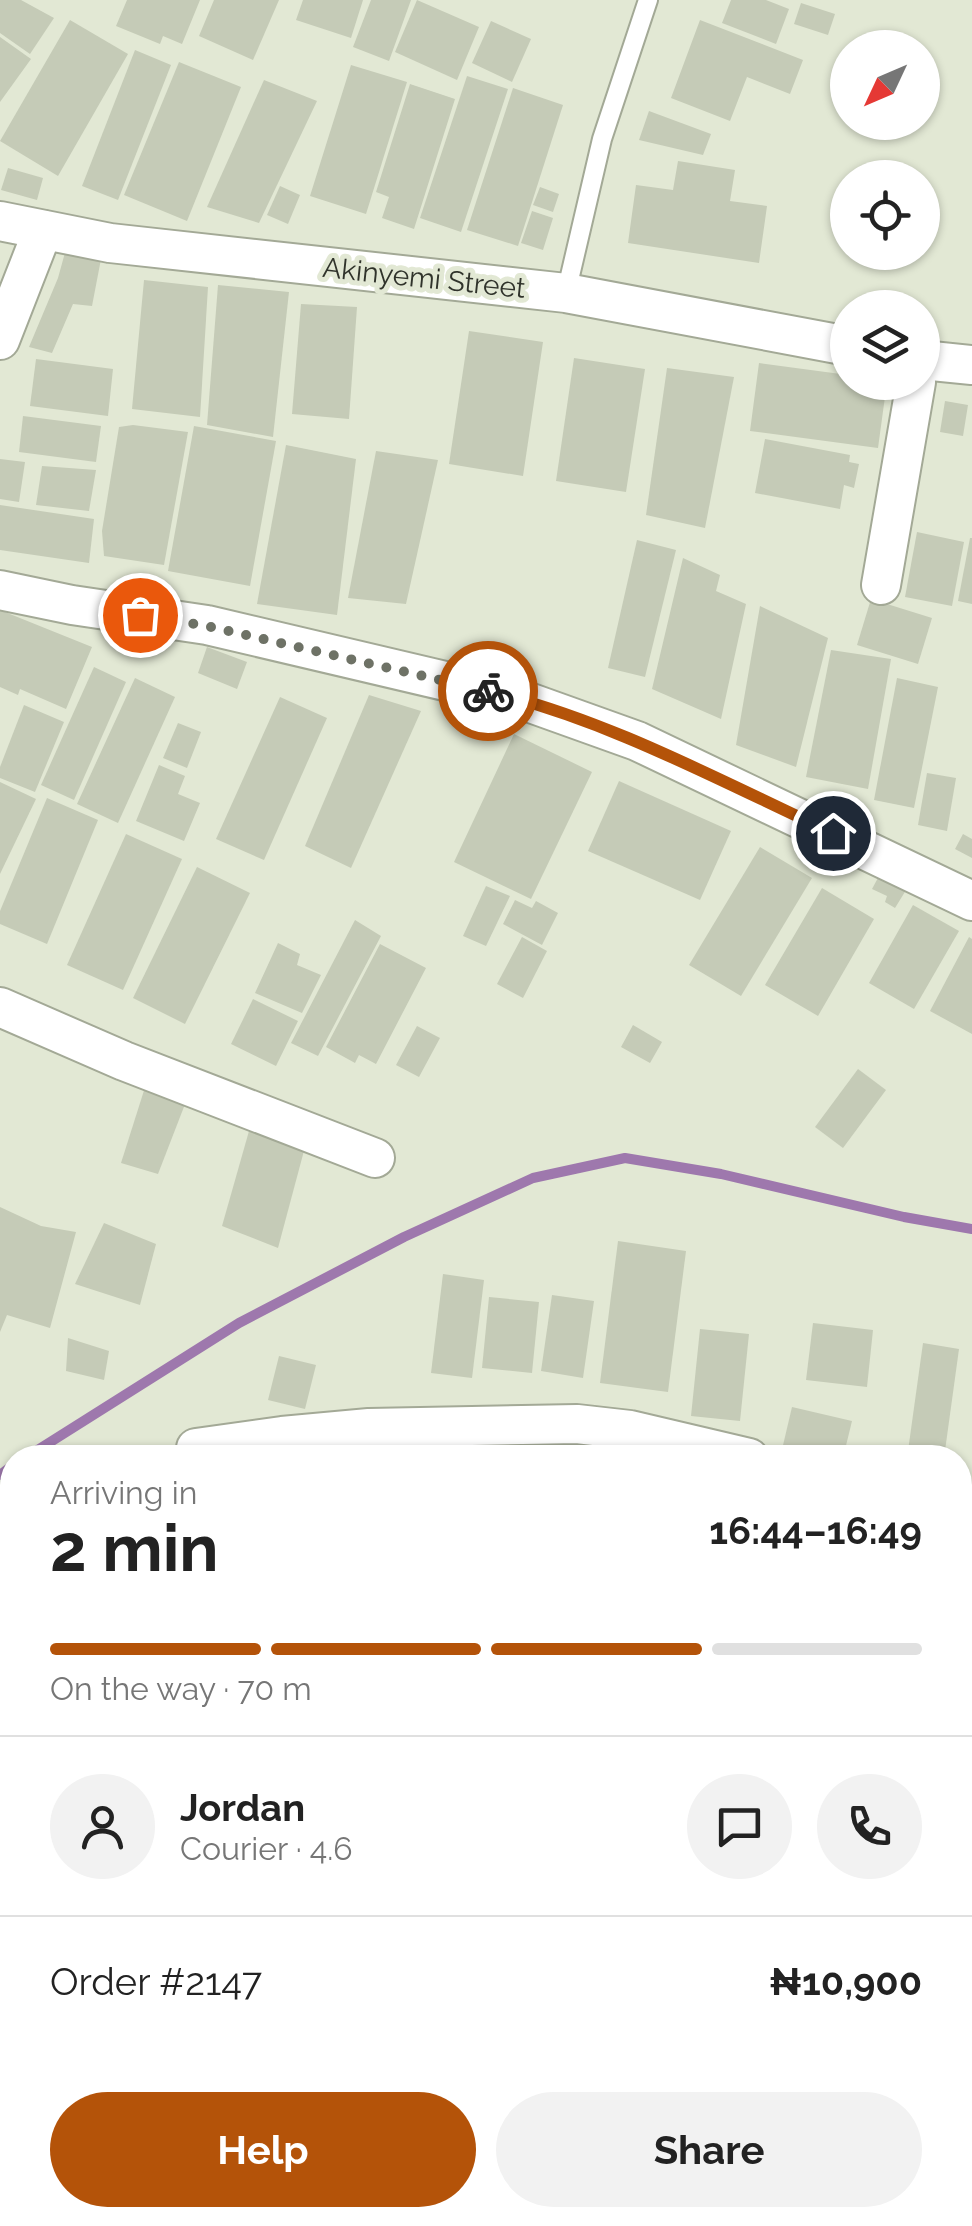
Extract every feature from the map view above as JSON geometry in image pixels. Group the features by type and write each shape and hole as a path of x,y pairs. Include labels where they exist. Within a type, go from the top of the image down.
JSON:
{"street":[{"name":"Akinyemi Street","path":"0,221 110,244 566,293 830,343"},
{"path":"0,340 43,230"},
{"path":"940,362 972,365"},
{"path":"881,585 913,400"},
{"path":"0,590 207,626 517,698 637,741 972,901"},
{"path":"0,1007 124,1061 375,1158"},
{"path":"218,1445 369,1428 576,1424 630,1430 694,1445"}],"lane":[{"path":"566,293 602,139 648,0"}],"building":[{"path":"0,0 21,0 54,18 30,54 0,33"},
{"path":"127,0 200,0 182,44 163,36 160,44 116,26"},
{"path":"214,0 279,0 253,60 199,36"},
{"path":"303,0 363,0 351,38 296,20"},
{"path":"371,0 411,0 389,61 353,47"},
{"path":"417,0 479,27 457,80 395,52"},
{"path":"731,0 766,0 789,9 776,44 722,23"},
{"path":"801,3 835,14 828,35 794,24"},
{"path":"70,20 128,54 58,176 0,141"},
{"path":"700,20 803,60 790,94 747,77 730,121 671,98"},
{"path":"491,21 531,39 512,82 472,63"},
{"path":"0,37 31,59 0,102"},
{"path":"135,50 171,65 118,200 82,186"},
{"path":"179,62 241,87 187,221 124,195"},
{"path":"351,65 407,82 366,214 310,196"},
{"path":"467,76 508,89 461,232 420,218"},
{"path":"264,80 317,101 259,223 207,207"},
{"path":"410,84 455,99 414,229 382,218 389,197 376,192"},
{"path":"513,88 563,105 518,246 467,230"},
{"path":"649,111 711,134 703,155 639,140"},
{"path":"678,161 735,170 730,201 767,206 759,263 628,243 636,185 673,190"},
{"path":"8,168 43,178 37,200 1,190"},
{"path":"280,186 300,195 288,224 267,215"},
{"path":"540,187 559,194 553,212 533,205"},
{"path":"532,211 553,218 543,250 521,243"},
{"path":"66,249 101,259 92,306 73,304 52,353 29,347"},
{"path":"144,280 208,287 200,417 132,409"},
{"path":"218,285 289,292 273,437 207,425"},
{"path":"301,304 357,307 349,419 292,414"},
{"path":"469,331 543,342 523,476 449,464"},
{"path":"574,358 645,369 626,492 556,481"},
{"path":"36,359 113,369 108,416 30,406"},
{"path":"759,363 830,373 830,400 885,400 878,448 750,431"},
{"path":"667,368 734,377 705,528 646,515"},
{"path":"945,401 968,405 963,436 940,432"},
{"path":"23,416 101,426 96,462 19,452"},
{"path":"133,425 188,432 164,565 104,556 102,531 119,427"},
{"path":"194,426 276,441 250,586 168,571"},
{"path":"765,439 850,455 849,462 859,464 854,488 844,485 840,509 755,493"},
{"path":"286,445 356,459 337,615 257,604"},
{"path":"376,451 438,460 406,604 348,598"},
{"path":"0,459 25,462 19,502 0,499"},
{"path":"42,466 96,470 89,511 36,505"},
{"path":"0,505 94,519 89,563 0,550"},
{"path":"917,532 964,542 952,606 905,597"},
{"path":"972,538 972,604 958,601"},
{"path":"637,540 676,550 645,677 608,668"},
{"path":"683,558 720,575 716,591 746,604 721,719 652,689"},
{"path":"871,599 932,618 918,664 857,645"},
{"path":"760,606 828,638 796,767 736,745"},
{"path":"0,610 92,647 66,709 20,689 18,695 0,687"},
{"path":"207,647 247,662 237,689 198,673"},
{"path":"831,650 891,659 868,789 806,777"},
{"path":"94,667 126,682 74,800 41,785"},
{"path":"135,678 175,697 118,823 77,804"},
{"path":"897,678 938,687 914,808 874,800"},
{"path":"369,695 421,711 351,868 305,846"},
{"path":"280,697 327,718 264,860 216,839"},
{"path":"24,705 64,722 35,792 0,778 0,767"},
{"path":"178,723 201,732 187,768 163,758"},
{"path":"514,734 592,772 531,899 454,862"},
{"path":"159,765 185,776 178,794 200,803 184,841 136,821"},
{"path":"927,773 956,778 947,831 918,825"},
{"path":"619,781 731,831 700,900 588,851"},
{"path":"0,782 36,799 0,874"},
{"path":"47,798 98,820 47,944 0,924 0,911"},
{"path":"126,834 182,859 123,990 67,965"},
{"path":"963,834 972,839 972,858 955,849"},
{"path":"760,847 812,878 741,996 689,965"},
{"path":"197,867 250,893 185,1024 133,998"},
{"path":"879,876 911,882 895,908 885,902 887,896 872,889"},
{"path":"486,886 510,896 486,946 463,936"},
{"path":"822,888 874,919 818,1016 765,985"},
{"path":"515,900 532,908 536,901 558,913 542,945 503,924"},
{"path":"913,905 959,931 914,1009 869,983"},
{"path":"355,920 381,936 318,1056 291,1043"},
{"path":"522,937 547,951 523,998 497,984"},
{"path":"969,937 972,939 972,1034 930,1011"},
{"path":"278,943 300,954 297,965 321,975 302,1013 255,993"},
{"path":"380,944 426,968 376,1064 359,1055 355,1063 326,1047"},
{"path":"253,999 298,1021 276,1066 231,1044"},
{"path":"633,1025 662,1042 650,1063 621,1047"},
{"path":"417,1026 440,1038 419,1077 396,1065"},
{"path":"858,1069 886,1090 843,1148 815,1127"},
{"path":"147,1081 187,1099 158,1174 121,1163"},
{"path":"249,1131 305,1147 278,1248 222,1226"},
{"path":"0,1207 41,1226 76,1232 50,1328 7,1315 0,1332"},
{"path":"104,1223 156,1244 140,1305 75,1284"},
{"path":"618,1241 686,1251 668,1392 600,1383"},
{"path":"443,1274 484,1280 472,1378 431,1373"},
{"path":"552,1295 594,1301 583,1378 541,1371"},
{"path":"489,1297 539,1302 532,1373 482,1368"},
{"path":"813,1323 873,1330 867,1387 806,1380"},
{"path":"700,1329 749,1334 740,1421 691,1416"},
{"path":"68,1338 109,1351 104,1380 66,1371"},
{"path":"923,1343 959,1349 946,1445 909,1445"},
{"path":"279,1356 316,1365 305,1409 268,1400"},
{"path":"792,1407 852,1421 846,1445 783,1445"}],"waterway":[{"path":"46,1445 239,1323 404,1237 533,1178 625,1158 721,1174 972,1229"}],"way so far":[{"path":"140,615 207,626 488,691"}],"route":[{"path":"488,691 637,741 833,833"}]}
